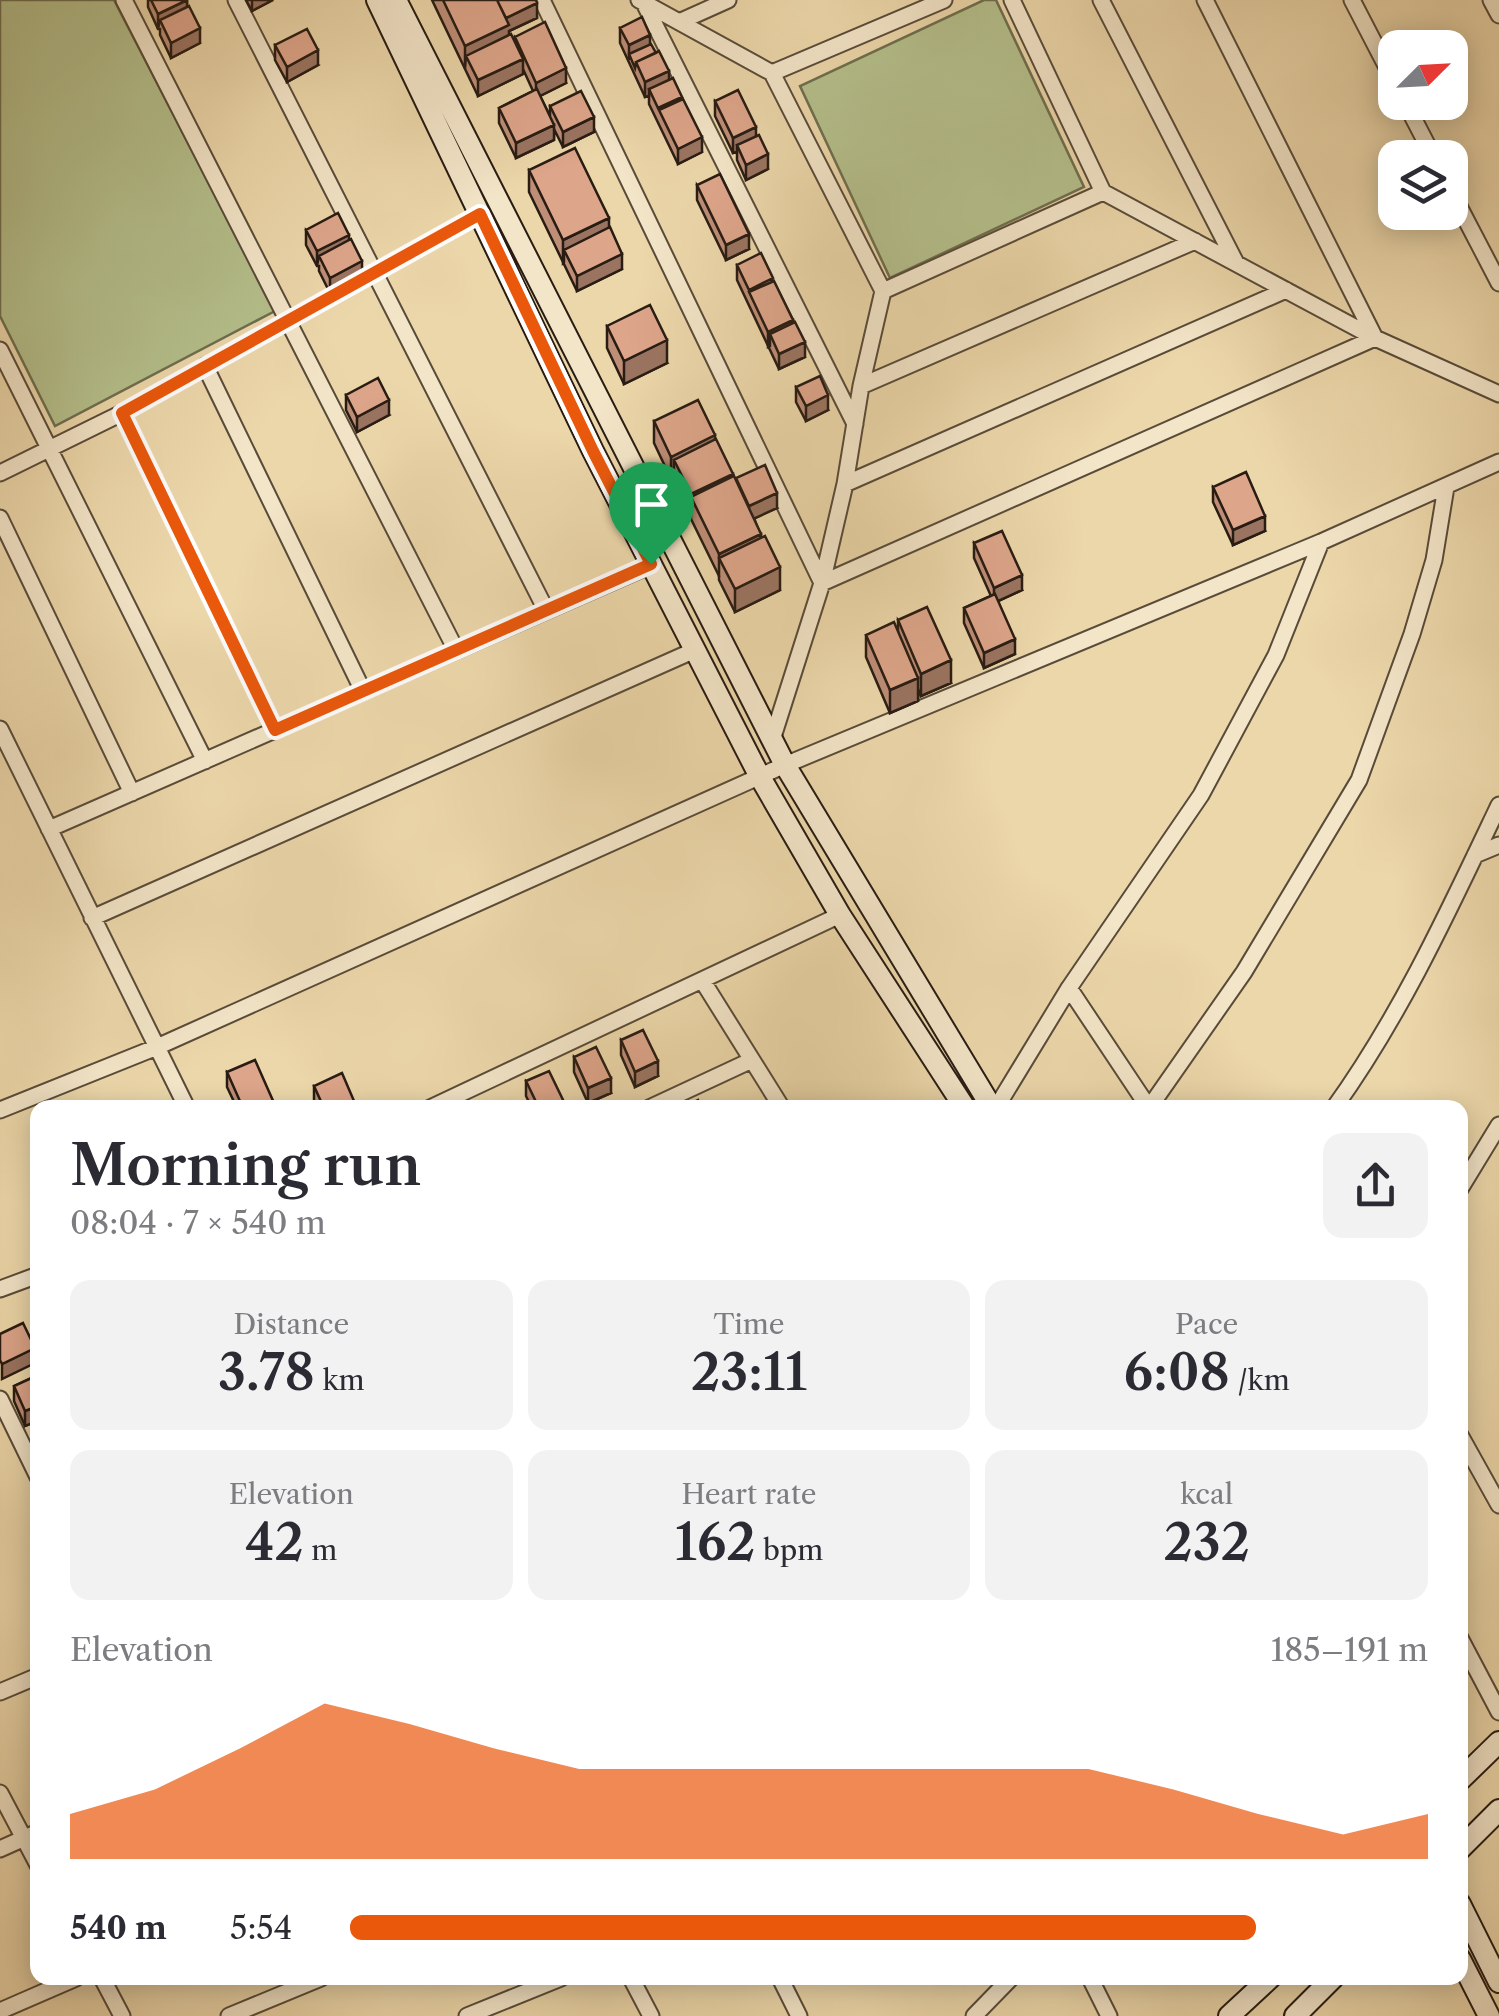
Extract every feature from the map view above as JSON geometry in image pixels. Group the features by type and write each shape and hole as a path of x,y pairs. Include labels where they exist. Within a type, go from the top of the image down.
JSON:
{"street":[{"path":"124,0 456,650"},
{"path":"236,0 546,610"},
{"path":"377,0 593,451 760,777 840,915 960,1100"},
{"path":"396,0 785,765 989,1100"},
{"path":"542,0 822,582"},
{"path":"679,22 728,0"},
{"path":"772,73 944,0"},
{"path":"1012,0 1103,192 1375,338 1499,394"},
{"path":"1101,0 1236,264"},
{"path":"1205,0 1375,338"},
{"path":"1352,0 1378,50"},
{"path":"1492,0 1499,15"},
{"path":"641,2 772,73 882,291 822,582 772,740"},
{"path":"641,2 855,424"},
{"path":"882,291 1103,192"},
{"path":"0,473 122,413 480,214"},
{"path":"1468,224 1499,284"},
{"path":"861,386 1195,241"},
{"path":"845,484 1286,290"},
{"path":"822,582 1375,338"},
{"path":"0,350 206,760"},
{"path":"206,366 363,691"},
{"path":"122,413 275,730"},
{"path":"0,1109 157,1047 785,765 1321,542 1499,462"},
{"path":"1156,1100 1244,972 1359,780 1412,634 1434,560 1446,487"},
{"path":"0,518 132,793"},
{"path":"999,1100 1069,988 1201,794 1276,654 1321,542"},
{"path":"49,829 651,564"},
{"path":"92,918 694,650"},
{"path":"0,728 184,1100"},
{"path":"1340,1100 1361,1070 1499,805"},
{"path":"1474,855 1499,846"},
{"path":"447,1100 840,915"},
{"path":"702,980 777,1100"},
{"path":"1069,988 1145,1100"},
{"path":"667,1100 752,1060"},
{"path":"1468,1176 1499,1125"},
{"path":"0,1289 30,1278"},
{"path":"0,1398 30,1460"},
{"path":"1468,1449 1499,1505"},
{"path":"1468,1653 1499,1712"},
{"path":"0,1692 30,1679"},
{"path":"1468,1772 1499,1742"},
{"path":"0,1794 30,1836 0,1849"},
{"path":"1468,1841 1499,1810"},
{"path":"1468,1920 1499,1982"},
{"path":"1468,1975 1489,2016"},
{"path":"0,2011 60,1985"},
{"path":"106,1985 122,2016"},
{"path":"230,2016 304,1985"},
{"path":"467,2016 544,1985"},
{"path":"635,1985 651,2016"},
{"path":"784,1985 799,2016"},
{"path":"974,2016 999,1985"},
{"path":"1094,1985 1109,2016"},
{"path":"1229,2016 1262,1985"},
{"path":"1296,2016 1326,1985"}],"green space":[{"path":"0,0 114,0 275,311 55,426 0,316"},
{"path":"984,0 996,0 1084,187 890,278 800,86"}],"building":[{"path":"151,0 187,0 158,14"},
{"path":"443,0 497,0 509,25 465,46"},
{"path":"497,0 536,0 537,3 506,18"},
{"path":"189,6 200,28 171,43 160,20"},
{"path":"642,17 650,35 629,45 620,28"},
{"path":"545,22 566,68 536,83 515,37"},
{"path":"307,29 318,50 287,67 275,45"},
{"path":"511,34 523,59 478,80 466,56"},
{"path":"651,44 656,53 636,62 635,68 629,54"},
{"path":"659,51 669,71 645,82 636,62"},
{"path":"673,78 682,97 658,108 649,89"},
{"path":"537,89 554,125 516,143 499,108"},
{"path":"738,90 756,127 733,138 715,101"},
{"path":"581,91 594,117 563,132 550,106"},
{"path":"683,99 702,137 678,149 659,110"},
{"path":"759,135 768,154 746,165 737,145"},
{"path":"575,148 609,218 563,240 529,170"},
{"path":"720,174 749,234 726,245 697,185"},
{"path":"338,213 349,235 317,251 306,230"},
{"path":"610,227 622,254 577,276 564,250"},
{"path":"351,239 362,261 330,278 319,256"},
{"path":"761,253 773,278 749,290 737,265"},
{"path":"774,281 793,320 768,332 749,292"},
{"path":"650,305 667,340 624,361 607,326"},
{"path":"795,322 805,342 779,354 770,334"},
{"path":"820,376 828,395 806,406 796,387"},
{"path":"378,378 389,400 357,417 346,395"},
{"path":"698,400 715,435 671,457 654,421"},
{"path":"716,439 733,474 691,494 674,460"},
{"path":"765,465 777,493 749,506 736,478"},
{"path":"1246,472 1265,516 1233,530 1213,487"},
{"path":"734,476 761,534 719,554 691,497"},
{"path":"1002,531 1022,575 994,588 974,543"},
{"path":"765,536 780,567 735,589 719,558"},
{"path":"995,594 1015,639 984,653 964,608"},
{"path":"927,607 951,660 921,674 898,620"},
{"path":"894,622 918,678 890,690 866,635"},
{"path":"643,1030 658,1061 635,1072 621,1040"},
{"path":"596,1047 611,1078 588,1088 574,1057"},
{"path":"255,1060 273,1100 239,1100 227,1072"},
{"path":"549,1071 563,1100 535,1100 526,1081"},
{"path":"342,1073 354,1100 320,1100 314,1086"},
{"path":"23,1323 30,1338 30,1350 2,1364 0,1334"},
{"path":"30,1379 30,1409 25,1411 14,1386"}],"route":[{"path":"480,214 651,564 275,730 122,413 480,214"}]}
